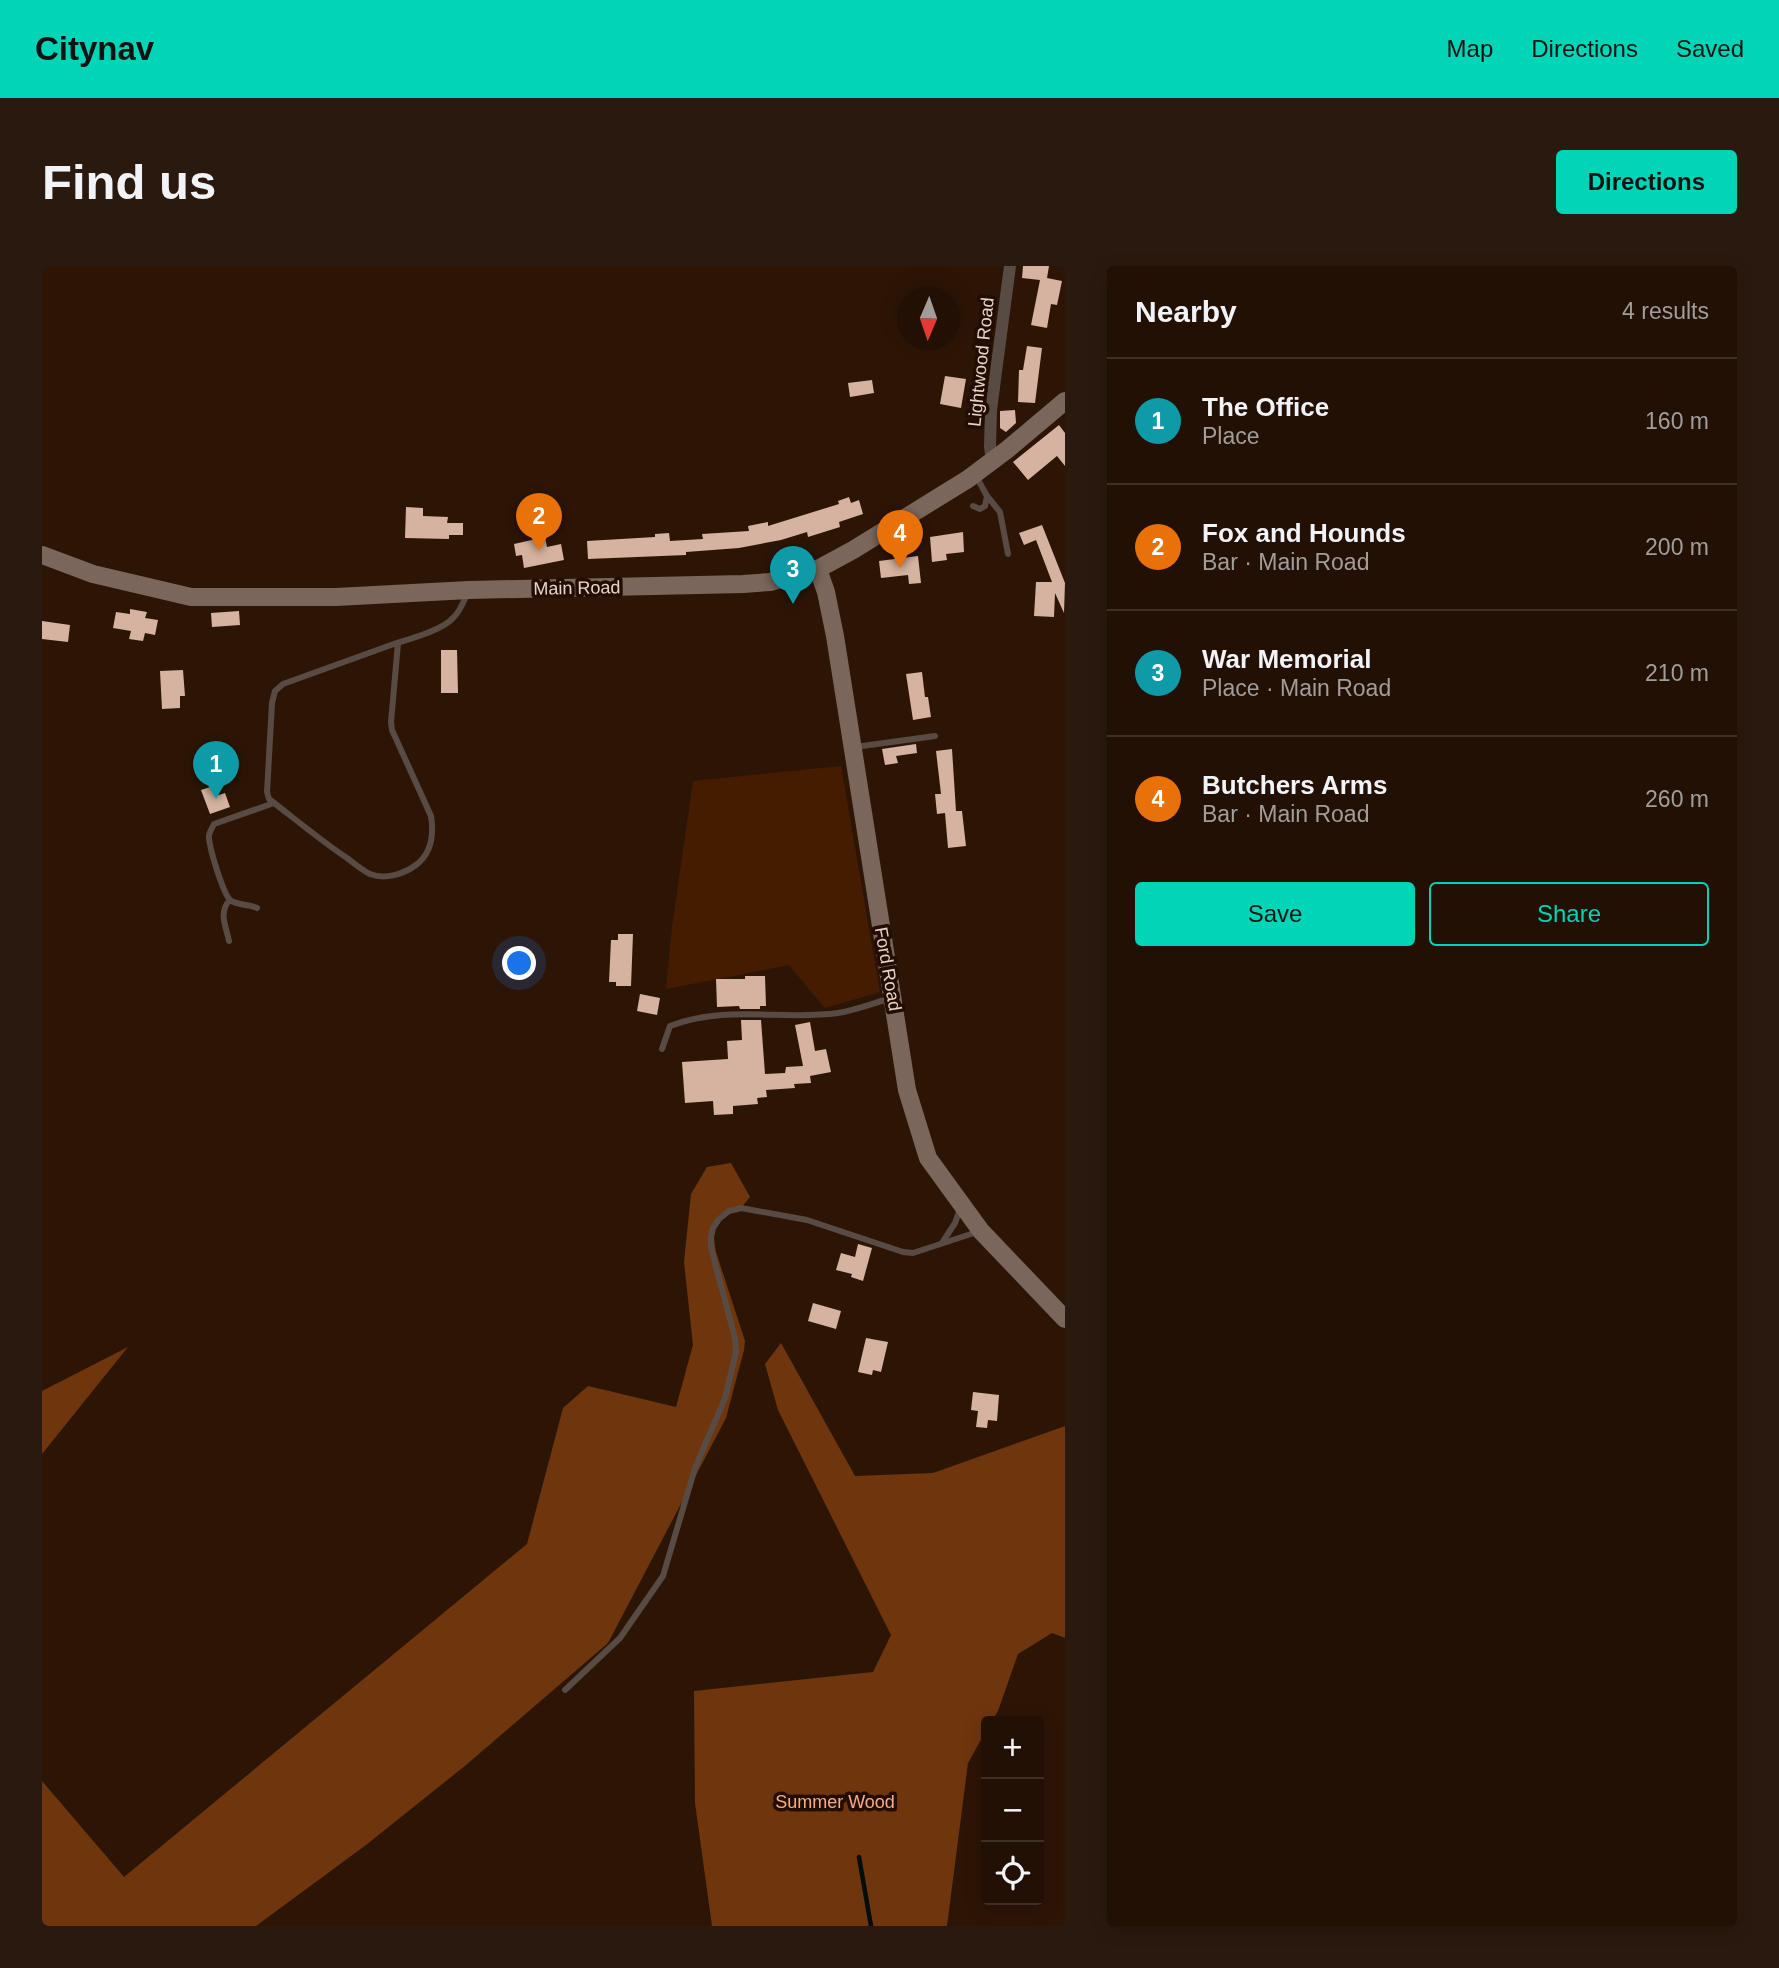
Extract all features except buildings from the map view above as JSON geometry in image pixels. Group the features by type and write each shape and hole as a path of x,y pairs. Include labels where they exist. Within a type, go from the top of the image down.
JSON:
{"main road":[{"name":"Main Road","path":"42,555 93,574 191,597 336,597 469,590 770,582 818,569 853,550 975,474 1065,401"},
{"name":"Ford Road","path":"818,569 835,636 907,1090 928,1158 981,1231 1065,1319"}],"street":[{"name":"Lightwood Road","path":"992,461 991,410 1010,266"}],"lane":[{"path":"975,474 1000,512 1008,554"},
{"path":"973,506 980,509 985,506 987,496"},
{"path":"398,643 392,730 432,816 434,831 425,858 399,874 387,876 371,874 326,844 269,799 267,792 275,691 283,684 433,630 452,620 469,590"},
{"path":"853,748 935,736"},
{"path":"257,908 230,900 220,883 209,835 214,824 274,803"},
{"path":"229,941 222,914 224,906 230,900"},
{"path":"662,1049 670,1027 688,1019 741,1013 839,1013 893,998"},
{"path":"942,1244 955,1223 962,1204"},
{"path":"565,1690 620,1638 663,1576 695,1468 725,1398 736,1352 735,1338 711,1248 713,1228 719,1219 729,1211 740,1208 807,1220 913,1253 981,1231"}],"shaded area":[{"path":"841,766 880,992 825,1008 789,965 666,989 693,781"}],"green space":[{"path":"731,1163 750,1197 741,1208 723,1213 712,1225 716,1252 745,1341 744,1350 726,1418 608,1643 466,1765 366,1845 256,1926 42,1926 42,1781 124,1877 527,1544 563,1408 588,1386 676,1407 693,1345 684,1262 691,1194 707,1167"},
{"name":"Summer Wood","path":"781,1343 855,1476 933,1473 1065,1426 1065,1638 1052,1633 1018,1654 998,1711 995,1716 981,1716 981,1740 968,1763 947,1926 712,1926 695,1803 694,1691 873,1672 891,1635 778,1410 765,1364"},
{"path":"128,1347 42,1454 42,1391"}],"waterway":[{"path":"859,1857 871,1926"}],"place":[{"name":"Fox and Hounds","path":"539,551"},
{"name":"Butchers Arms","path":"900,568"},
{"name":"War Memorial","path":"793,604"},
{"name":"The Office","path":"216,799"}]}
